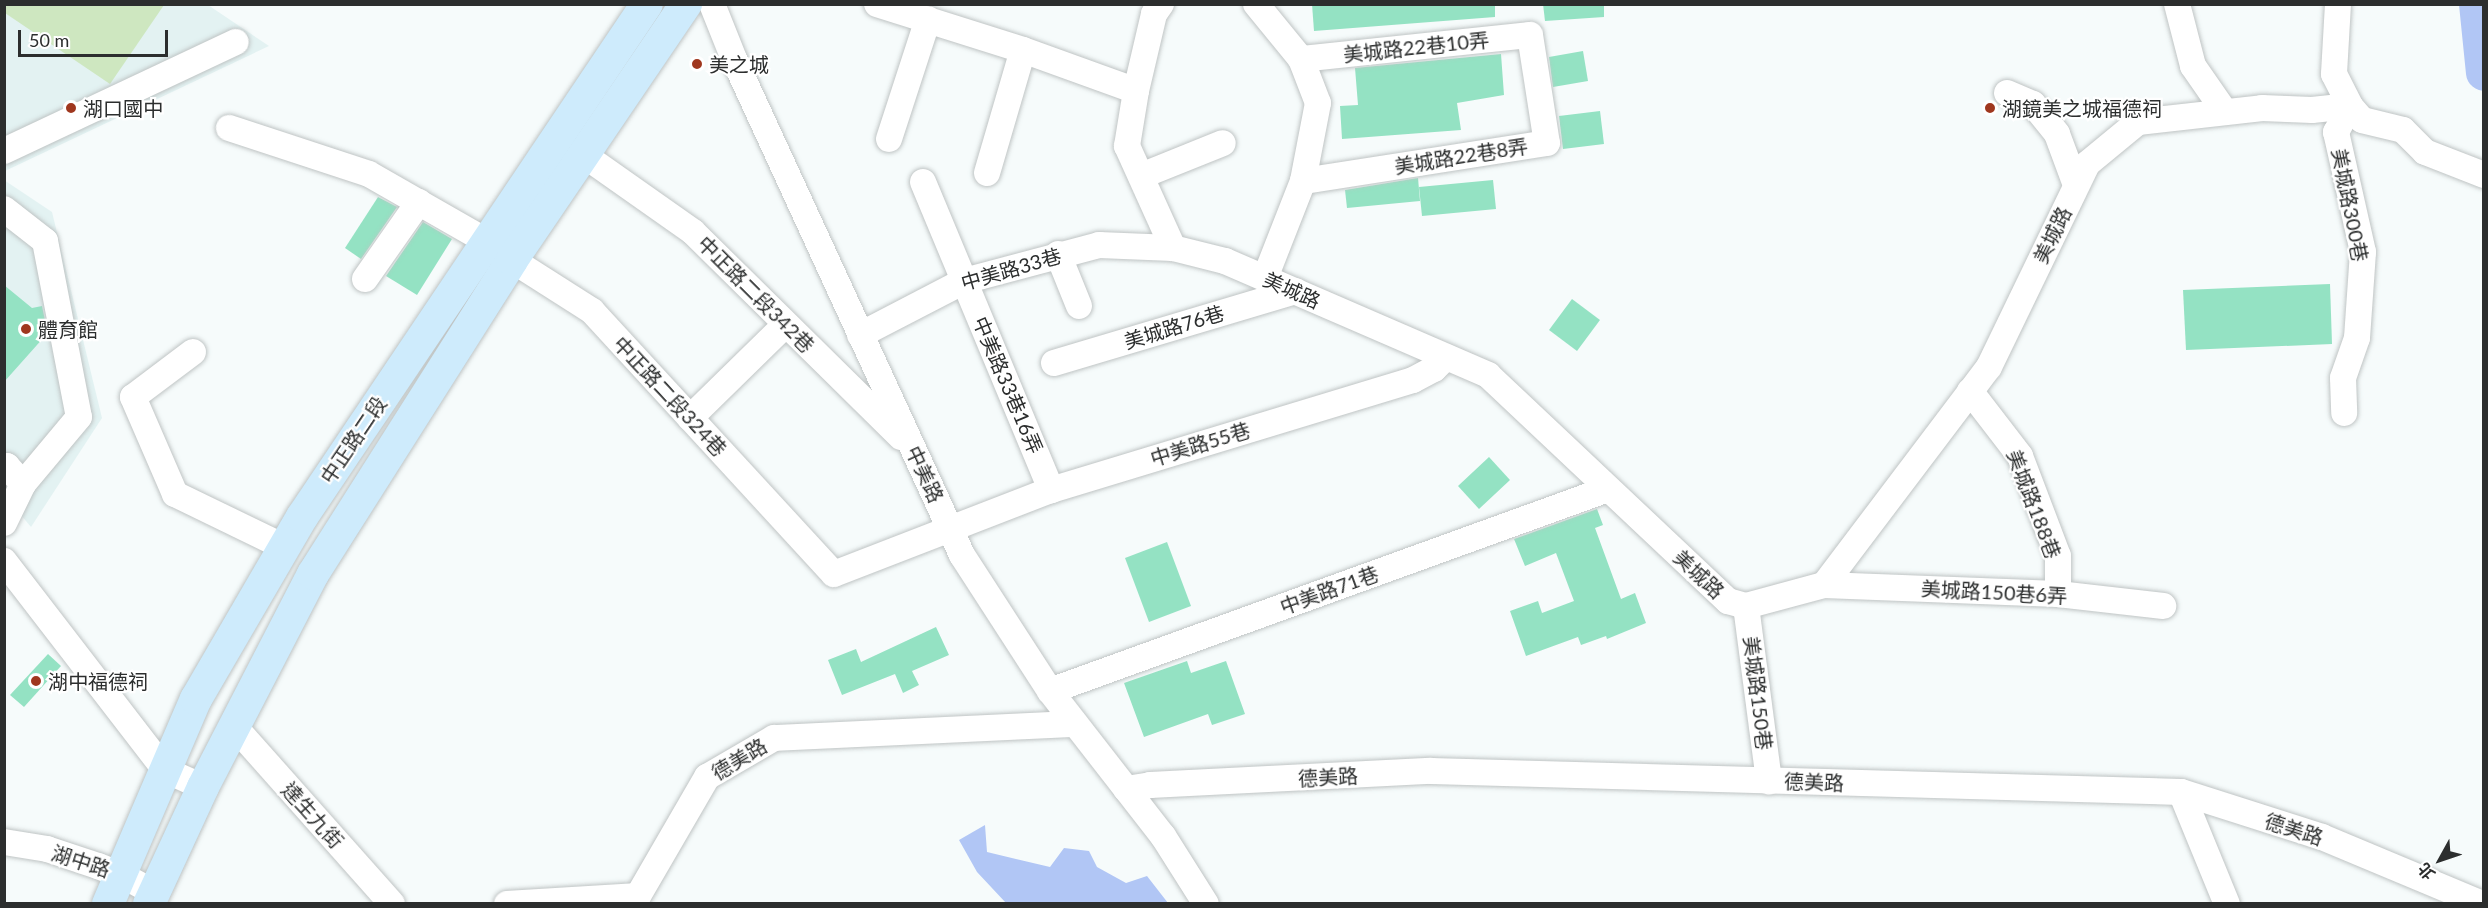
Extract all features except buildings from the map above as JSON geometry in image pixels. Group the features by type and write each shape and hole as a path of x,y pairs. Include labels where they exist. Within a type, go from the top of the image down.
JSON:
{"main road":[{"name":"中正路二段","path":"108,903 196,699 284,548 486,241 647,4"},
{"name":"中正路二段","path":"152,898 203,787 313,574 512,260 686,4"}],"street":[{"name":"中美路","path":"712,4 734,59 962,555 1050,691 1163,836 1206,903"},
{"path":"877,4 1023,50 1136,91"},
{"path":"1161,4 1154,14 1136,91 1127,146 1173,248"},
{"path":"1256,4 1301,59 1318,103 1303,181 1265,278"},
{"path":"2177,4 2193,66 2225,112"},
{"path":"2338,4 2334,74 2350,106 2362,120 2403,130 2425,152 2484,175"},
{"path":"889,139 928,19"},
{"name":"美城路22巷10弄","path":"1301,59 1530,35"},
{"name":"美城路22巷8弄","path":"1303,181 1547,143 1530,35"},
{"path":"4,151 236,42"},
{"path":"987,173 1023,50"},
{"path":"2007,93 2033,104 2057,134 2076,185"},
{"name":"美城路","path":"1173,248 1225,261 1488,375 1728,601 1746,606 1824,585 1989,367 2087,164 2138,122 2262,108 2312,110 2350,106"},
{"name":"美城路300巷","path":"2344,412 2343,378 2357,338 2362,283 2362,252 2336,132 2350,106"},
{"name":"中正路二段324巷","path":"229,128 369,174 486,241 592,311 834,574"},
{"path":"1141,176 1223,143"},
{"name":"中正路二段342巷","path":"584,155 693,232 913,449"},
{"name":"中美路33巷16弄","path":"923,182 1052,490"},
{"path":"365,279 418,202"},
{"path":"4,209 45,241 79,417 14,477 4,523"},
{"name":"中美路33巷","path":"860,335 964,280 1099,245 1173,248"},
{"path":"1058,255 1079,306"},
{"name":"美城路76巷","path":"1053,363 1295,291"},
{"path":"690,418 786,324"},
{"path":"193,352 133,397 175,494 284,548"},
{"name":"中美路55巷","path":"834,574 1052,490 1413,380 1434,369 1446,357"},
{"name":"美城路188巷","path":"1970,392 2019,456 2058,556 2058,594"},
{"name":"中美路71巷","path":"1050,691 1608,489"},
{"path":"4,561 165,770 203,787"},
{"name":"美城路150巷6弄","path":"1824,585 2058,594 2163,606"},
{"name":"美城路150巷","path":"1746,606 1769,781"},
{"name":"德美路","path":"507,903 638,896 707,777 774,738 1075,724"},
{"name":"達生九街","path":"234,726 380,898"},
{"name":"德美路","path":"1126,789 1150,785 1431,771 2181,792 2322,837 2482,903"},
{"path":"2181,792 2227,903"},
{"name":"湖中路","path":"4,842 47,849 122,875 152,898"}],"shaded area":[{"name":"湖口國中","path":"5,5 208,5 269,46 5,171"},
{"path":"4,180 52,212 102,418 31,527 5,496"}],"green space":[{"path":"4,5 164,5 110,84 5,13"}],"water":[{"path":"985,825 987,852 1050,867 1064,848 1089,851 1097,867 1126,883 1147,876 1168,903 1006,903 977,872 959,840"}],"waterway":[{"path":"2477,4 2484,73"}],"place":[{"name":"美之城","path":"697,64"},
{"name":"湖口國中","path":"71,108"},
{"name":"湖鏡美之城福德祠","path":"1990,108"},
{"name":"體育館","path":"26,329"},
{"name":"湖中福德祠","path":"36,681"}]}
